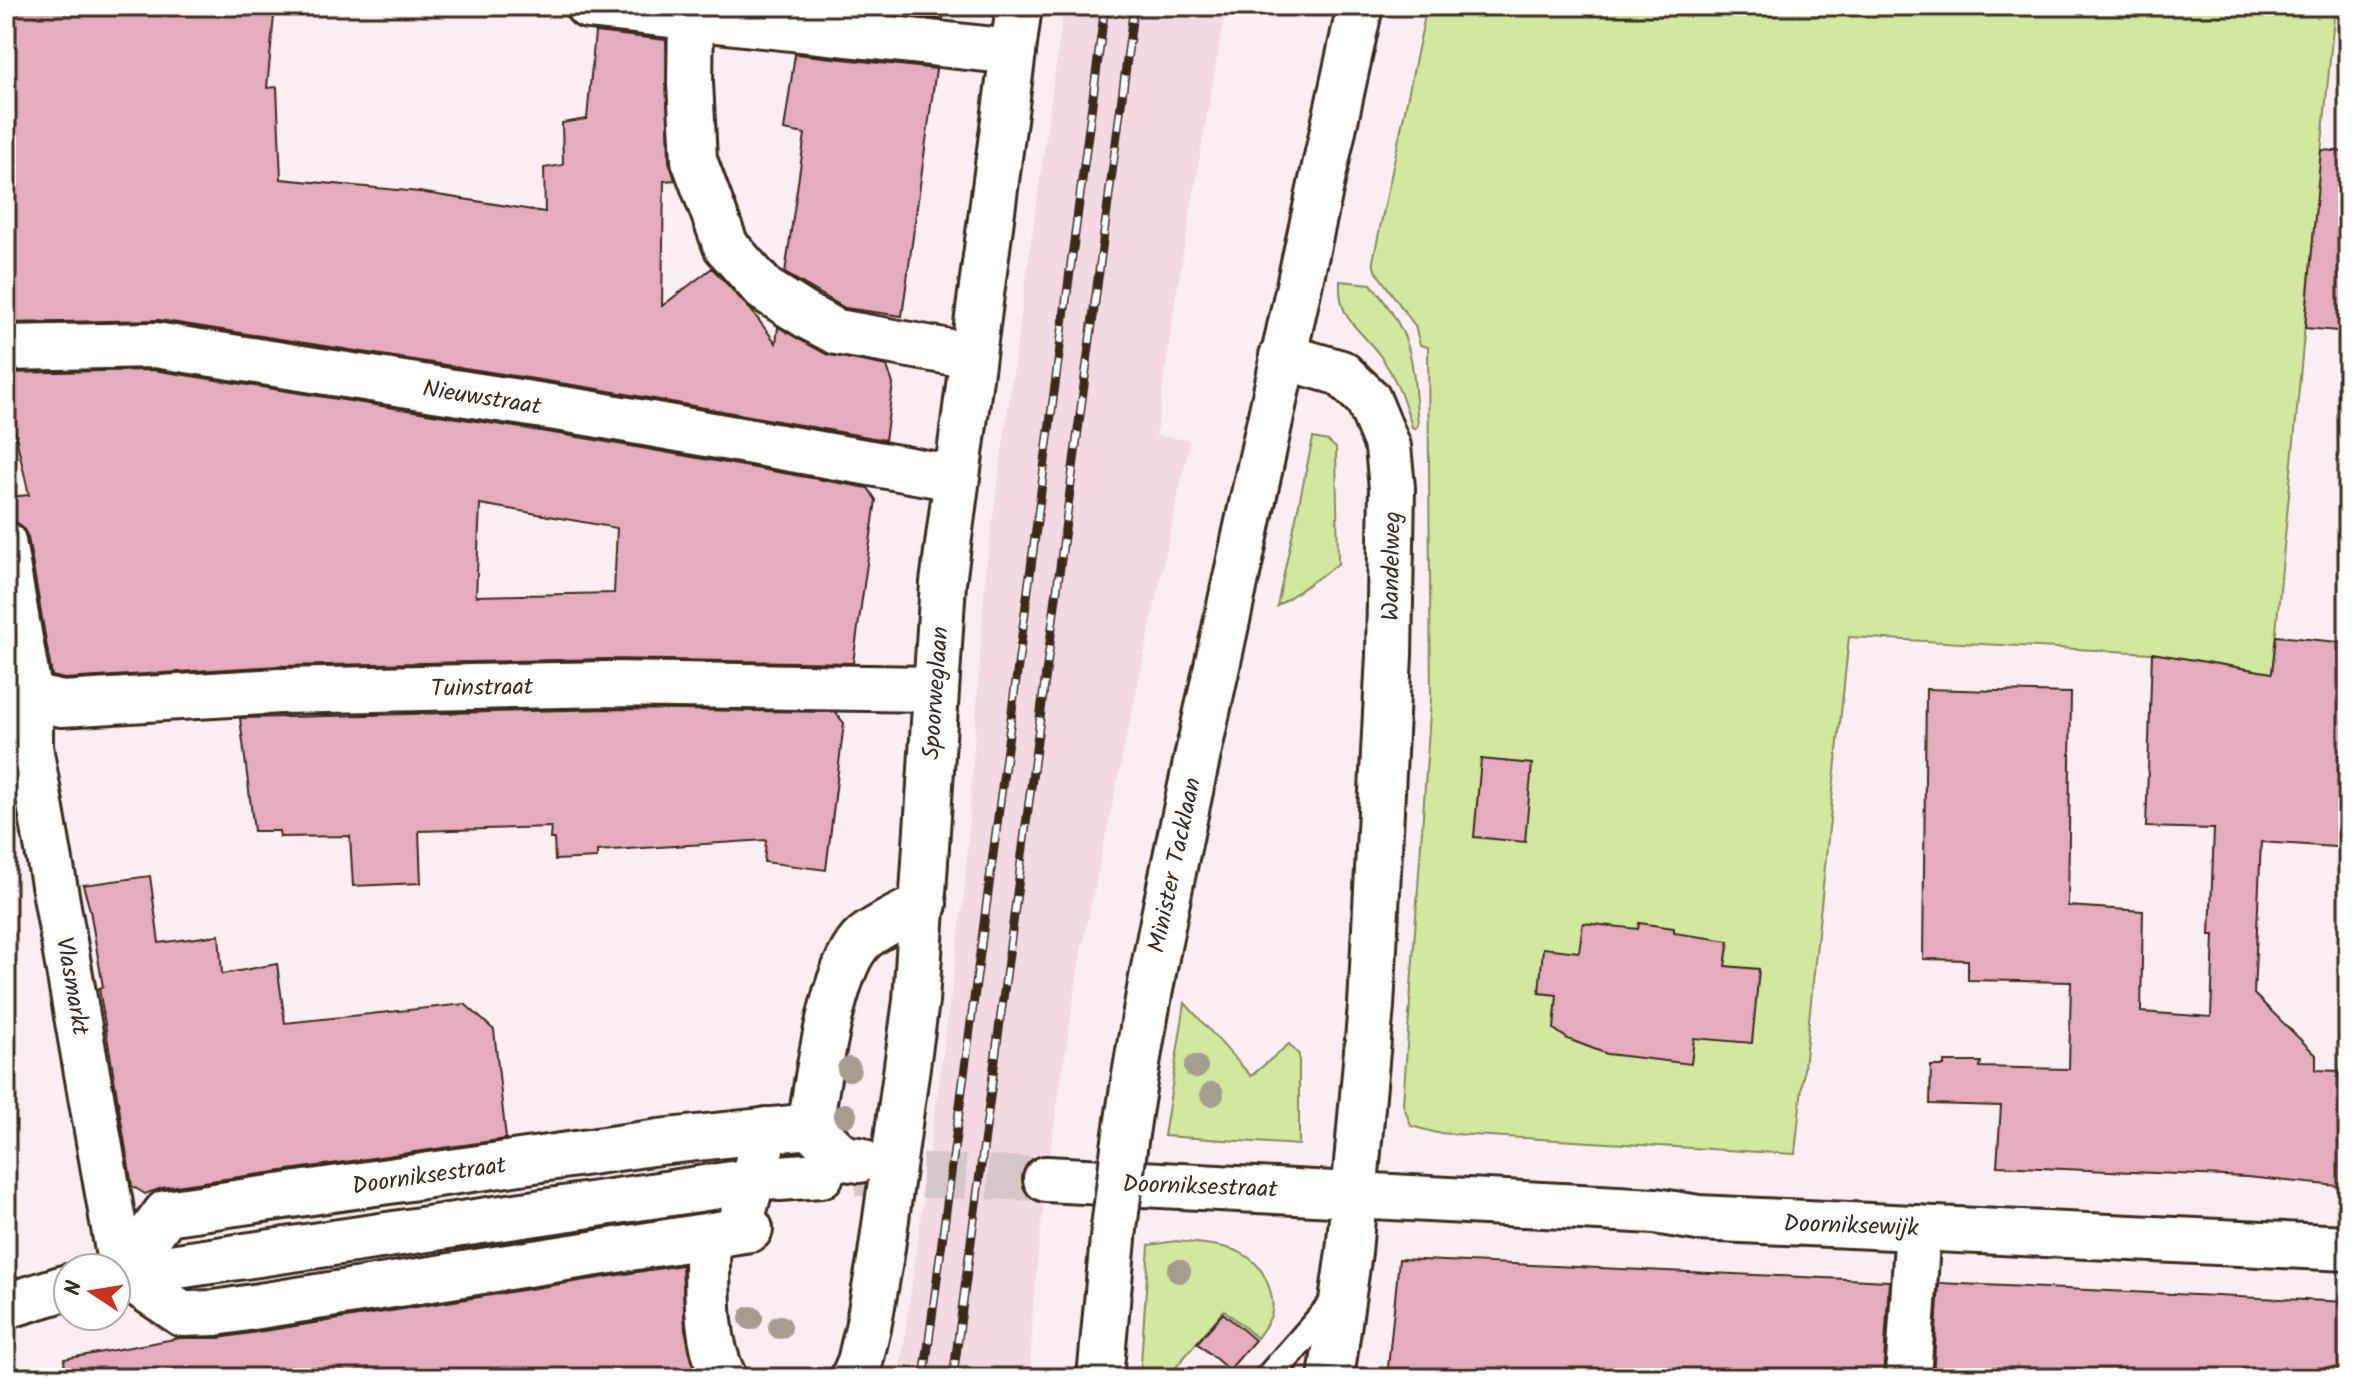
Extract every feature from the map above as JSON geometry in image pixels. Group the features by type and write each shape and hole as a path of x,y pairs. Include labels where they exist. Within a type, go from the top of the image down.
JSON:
{"street":[{"path":"588,6 1013,52"},
{"name":"Spoorweglaan","path":"853,1378 868,1328 881,1255 916,1001 934,689 955,478 1019,6"},
{"path":"1282,356 1360,6"},
{"path":"691,16 694,160 726,246 764,289 837,332 972,356"},
{"name":"Nieuwstraat","path":"6,348 155,345 588,413 955,478"},
{"name":"Minister Tacklaan","path":"1100,1378 1114,1228 1139,1041 1162,917 1282,356"},
{"name":"Wandelweg","path":"1282,356 1341,373 1361,390 1375,410 1382,428 1391,468 1389,655 1371,1006 1354,1195"},
{"path":"6,541 30,679 18,697"},
{"name":"Tuinstraat","path":"18,697 62,704 280,691 609,684 934,689"},
{"name":"Vlasmarkt","path":"18,697 30,747 115,1252"},
{"path":"819,1171 843,1158 810,1126 838,988 848,960 865,938 924,904"},
{"name":"Doorniksestraat","path":"132,1257 166,1213 659,1142 810,1126"},
{"path":"724,1378 714,1350 711,1326 732,1231 766,1130"},
{"name":"Doorniksestraat","path":"1046,1179 1354,1195"},
{"path":"132,1272 732,1184"},
{"path":"1328,1372 1344,1291 1354,1195"},
{"name":"Doorniksewijk","path":"1354,1195 1655,1211 1698,1218 2348,1248"},
{"path":"1908,1378 1918,1228"},
{"path":"132,1282 183,1314 215,1313 732,1231"},
{"path":"6,1306 52,1292"}],"lane":[{"path":"1268,1378 1344,1291"}],"shaded area":[{"path":"1064,6 1226,6 1176,296 1156,436 1190,440 1081,951 1046,1179 1033,1306 1030,1378 899,1378 964,897 986,567"}],"green space":[{"path":"1427,6 2335,6 2272,674 2152,653 1849,637 1795,1154 1437,1133 1411,1126 1403,1104 1431,699 1428,347 1420,345 1415,326 1375,270 1373,261"},
{"path":"1340,281 1371,284 1396,319 1412,365 1418,425 1415,429 1400,390 1386,365 1347,315 1340,295"},
{"path":"1313,438 1328,441 1336,448 1338,564 1277,606"},
{"path":"1185,1003 1251,1076 1289,1044 1299,1055 1299,1145 1164,1136"},
{"path":"1176,1241 1219,1246 1244,1254 1263,1273 1269,1287 1271,1315 1257,1338 1224,1310 1167,1378 1140,1378 1149,1245"}],"building":[{"path":"6,6 275,6 267,88 277,87 281,179 419,192 545,212 544,168 563,165 562,123 587,119 595,32 666,40 669,161 675,180 664,181 662,306 712,268 751,310 776,343 778,327 826,354 887,366 893,384 885,440 592,388 159,320 6,323"},
{"path":"820,6 945,6 943,19"},
{"path":"795,54 936,69 902,316 845,308 785,273 805,134 784,130"},
{"path":"2321,150 2348,152 2348,332 2305,328"},
{"path":"153,370 584,438 868,488 876,500 853,663 608,659 279,666 64,679 52,676 28,537 22,526 6,520 6,497 29,495 6,393 6,373","holes":["480,504 617,528 614,593 476,596"]},
{"path":"2276,636 2348,643 2348,848 2261,842 2254,994 2316,1055 2316,1070 2339,1071 2337,1077 2348,1078 2348,1187 2247,1177 1997,1166 2001,1106 1930,1104 1931,1066 1944,1066 1944,1062 1981,1062 1980,1067 2069,1069 2071,982 1968,980 1968,960 1923,959 1926,689 2071,693 2068,906 2143,911 2141,1012 2211,1017 2214,829 2146,827 2152,653 2272,673"},
{"path":"609,709 835,712 844,723 826,870 764,862 766,840 597,851 597,858 555,860 554,839 550,839 551,827 419,831 421,883 353,886 350,836 280,837 279,831 254,831 240,718"},
{"path":"1481,759 1532,764 1525,842 1474,837"},
{"path":"150,876 159,943 219,935 222,974 277,964 285,1023 465,1004 494,1030 506,1139 162,1188 145,1194 132,1186 99,988 103,987 83,885"},
{"path":"1583,923 1638,929 1639,923 1674,928 1674,933 1729,941 1725,966 1759,969 1752,1043 1694,1038 1691,1064 1607,1054 1568,1039 1554,1029 1557,995 1539,993 1543,948 1579,952"},
{"path":"1399,1259 1889,1281 1883,1378 1387,1378"},
{"path":"682,1265 685,1329 697,1378 66,1378 64,1359 180,1338 219,1338"},
{"path":"1939,1283 2348,1302 2348,1378 1933,1378"},
{"path":"1223,1313 1255,1340 1229,1370 1197,1343"}],"tunnel":[{"path":"856,1174 1046,1179"}],"railway":[{"path":"924,1378 1105,6"},
{"path":"953,1378 1134,6"}]}
